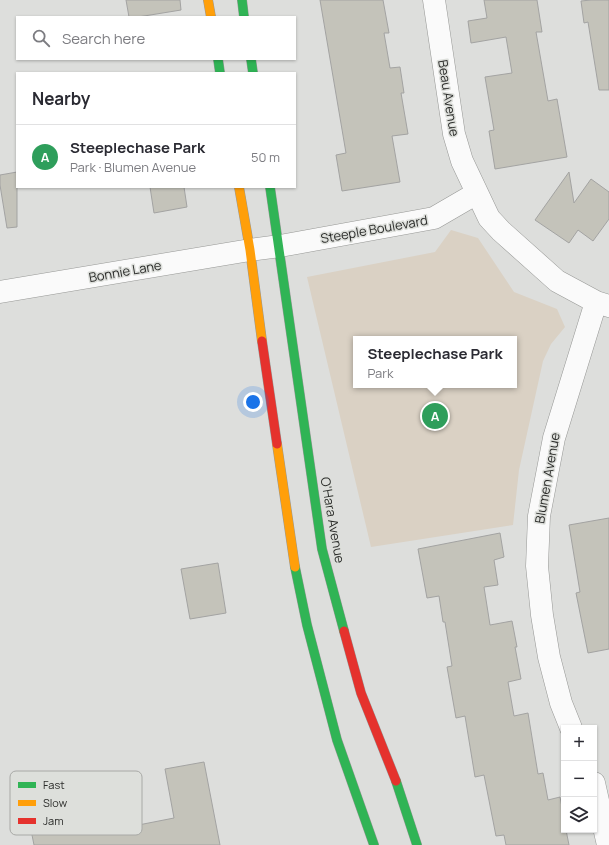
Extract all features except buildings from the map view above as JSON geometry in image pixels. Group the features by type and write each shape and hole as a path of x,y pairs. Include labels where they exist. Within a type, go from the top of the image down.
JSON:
{"main road":[{"path":"208,0 211,16"},
{"path":"242,0 244,16"},
{"path":"218,60 220,72"},
{"path":"251,60 253,72"},
{"path":"239,188 250,250 292,555 313,646 338,740 374,845"},
{"name":"O'Hara Avenue","path":"270,188 280,246 322,549 361,693 396,782 417,845"}],"street":[{"name":"Beau Avenue","path":"434,0 454,134 462,161 477,193"},
{"name":"Steeple Boulevard","path":"250,250 434,218 477,193"},
{"path":"477,193 490,218 501,231 557,281 602,304"},
{"name":"Bonnie Lane","path":"0,292 250,250"},
{"name":"Blumen Avenue","path":"570,725 559,695 549,658 542,615 537,566 538,516 554,438 602,304"},
{"path":"597,796 608,845"}],"shaded area":[{"path":"451,230 478,238 514,292 557,309 565,327 551,344 543,361 519,470 513,525 371,547 307,277 435,252"}],"traffic: fast":[{"path":"242,0 244,16"},
{"path":"218,60 220,72"},
{"path":"251,60 253,72"},
{"path":"270,188 322,549 344,631"},
{"path":"295,567 307,625 337,740 374,845"},
{"path":"396,781 417,845"}],"traffic: slow":[{"path":"208,0 211,16"},
{"path":"239,188 250,250 262,341"},
{"path":"277,444 295,567"}],"traffic: jam":[{"path":"262,341 277,444"},
{"path":"344,631 361,693 396,781"}],"place":[{"name":"Steeplechase Park","path":"435,416"}]}
